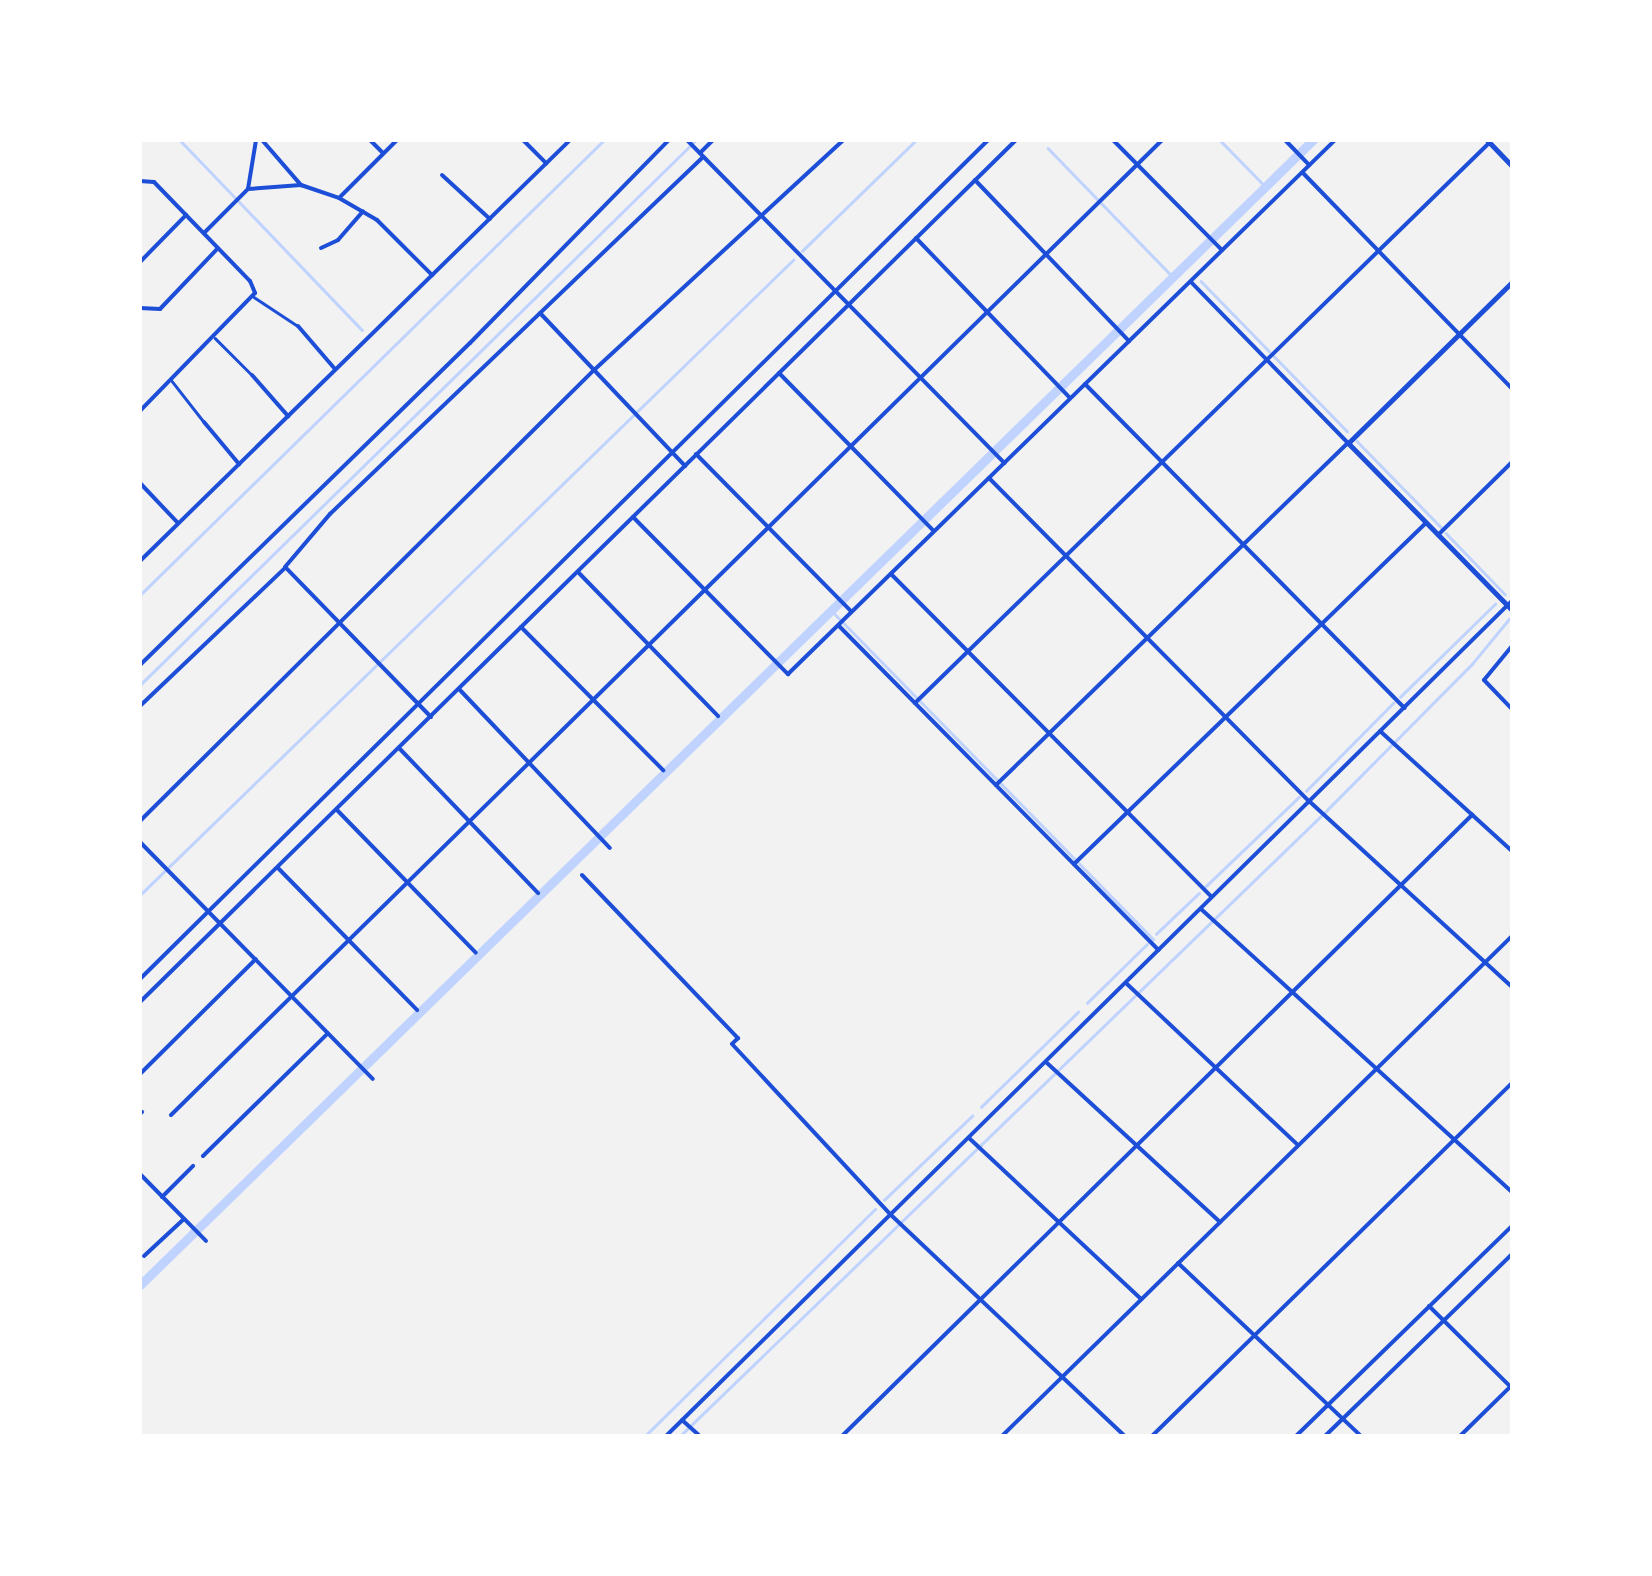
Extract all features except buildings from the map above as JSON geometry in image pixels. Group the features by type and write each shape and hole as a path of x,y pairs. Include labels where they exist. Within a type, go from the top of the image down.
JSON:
{"main road":[{"path":"1488,141 1512,166"},
{"path":"1510,606 1348,444 1512,282"}],"street":[{"path":"259,140 301,185"},
{"path":"204,234 248,190 259,140"},
{"path":"370,140 384,154"},
{"path":"339,198 397,140"},
{"path":"523,140 546,163"},
{"path":"140,561 570,140"},
{"path":"140,665 470,343 668,140"},
{"path":"686,140 1004,463"},
{"path":"140,706 285,567 330,514 702,155 713,140"},
{"path":"140,820 593,371 842,140"},
{"path":"140,979 988,140"},
{"path":"140,1002 1016,140"},
{"path":"1112,140 1222,250"},
{"path":"172,1114 1162,140"},
{"path":"1285,140 1309,166"},
{"path":"633,517 788,674 1085,384 1127,338 1335,140"},
{"path":"915,703 1488,141"},
{"path":"1302,172 1512,389"},
{"path":"442,174 490,219"},
{"path":"975,180 1127,338"},
{"path":"140,181 154,182 250,281 254,297 298,326 336,370"},
{"path":"248,190 301,185 339,198 363,211 432,275"},
{"path":"321,248 338,240 363,211"},
{"path":"140,262 186,215"},
{"path":"916,238 1070,398"},
{"path":"140,308 160,309 218,248"},
{"path":"996,785 1348,444 1190,281"},
{"path":"140,411 254,297"},
{"path":"539,312 685,466"},
{"path":"214,337 288,416"},
{"path":"778,373 933,530"},
{"path":"171,380 239,464"},
{"path":"1085,384 1404,708"},
{"path":"696,454 852,612"},
{"path":"1438,535 1512,462"},
{"path":"989,478 1309,800 1512,987"},
{"path":"140,483 178,523"},
{"path":"1074,864 1426,523"},
{"path":"285,567 431,717"},
{"path":"578,572 718,716"},
{"path":"891,573 1212,897"},
{"path":"666,1436 893,1217 1309,800 1510,606"},
{"path":"838,625 1159,950"},
{"path":"521,627 664,770"},
{"path":"1512,646 1484,678 1512,709"},
{"path":"458,689 610,848"},
{"path":"1380,731 1512,851"},
{"path":"399,748 538,893"},
{"path":"336,810 476,953"},
{"path":"842,1436 1295,994 1472,815"},
{"path":"140,842 371,1077"},
{"path":"278,868 417,1010"},
{"path":"582,875 738,1038 732,1044 893,1217 1125,1436"},
{"path":"1200,908 1512,1192"},
{"path":"1002,1436 1512,936"},
{"path":"140,1074 256,959"},
{"path":"1126,982 1298,1145"},
{"path":"203,1156 328,1033"},
{"path":"1048,1064 1220,1222"},
{"path":"1152,1436 1512,1082"},
{"path":"968,1138 1141,1299"},
{"path":"162,1197 194,1166"},
{"path":"140,1174 206,1242"},
{"path":"144,1256 184,1219"},
{"path":"1296,1436 1512,1226"},
{"path":"1325,1436 1512,1254"},
{"path":"1178,1263 1361,1436"},
{"path":"1429,1306 1512,1386 1460,1436"},
{"path":"682,1420 700,1436"}],"waterway":[{"path":"180,140 362,330"},
{"path":"140,595 604,140"},
{"path":"140,685 696,140"},
{"path":"802,251 916,140"},
{"path":"1220,140 1266,187"},
{"path":"140,1285 1313,140"},
{"path":"1048,148 1173,277"},
{"path":"140,895 793,260"},
{"path":"1201,281 1269,351"},
{"path":"1274,356 1347,431"},
{"path":"1357,441 1443,529"},
{"path":"1446,533 1505,594"},
{"path":"1400,697 1495,604"},
{"path":"833,612 1153,939"},
{"path":"680,1436 1327,810 1472,664 1509,619"},
{"path":"1306,791 1393,703"},
{"path":"1205,887 1299,797"},
{"path":"1156,934 1199,893"},
{"path":"1087,1003 1147,944"},
{"path":"981,1107 1078,1012"},
{"path":"884,1200 972,1116"},
{"path":"645,1436 875,1209"}]}
